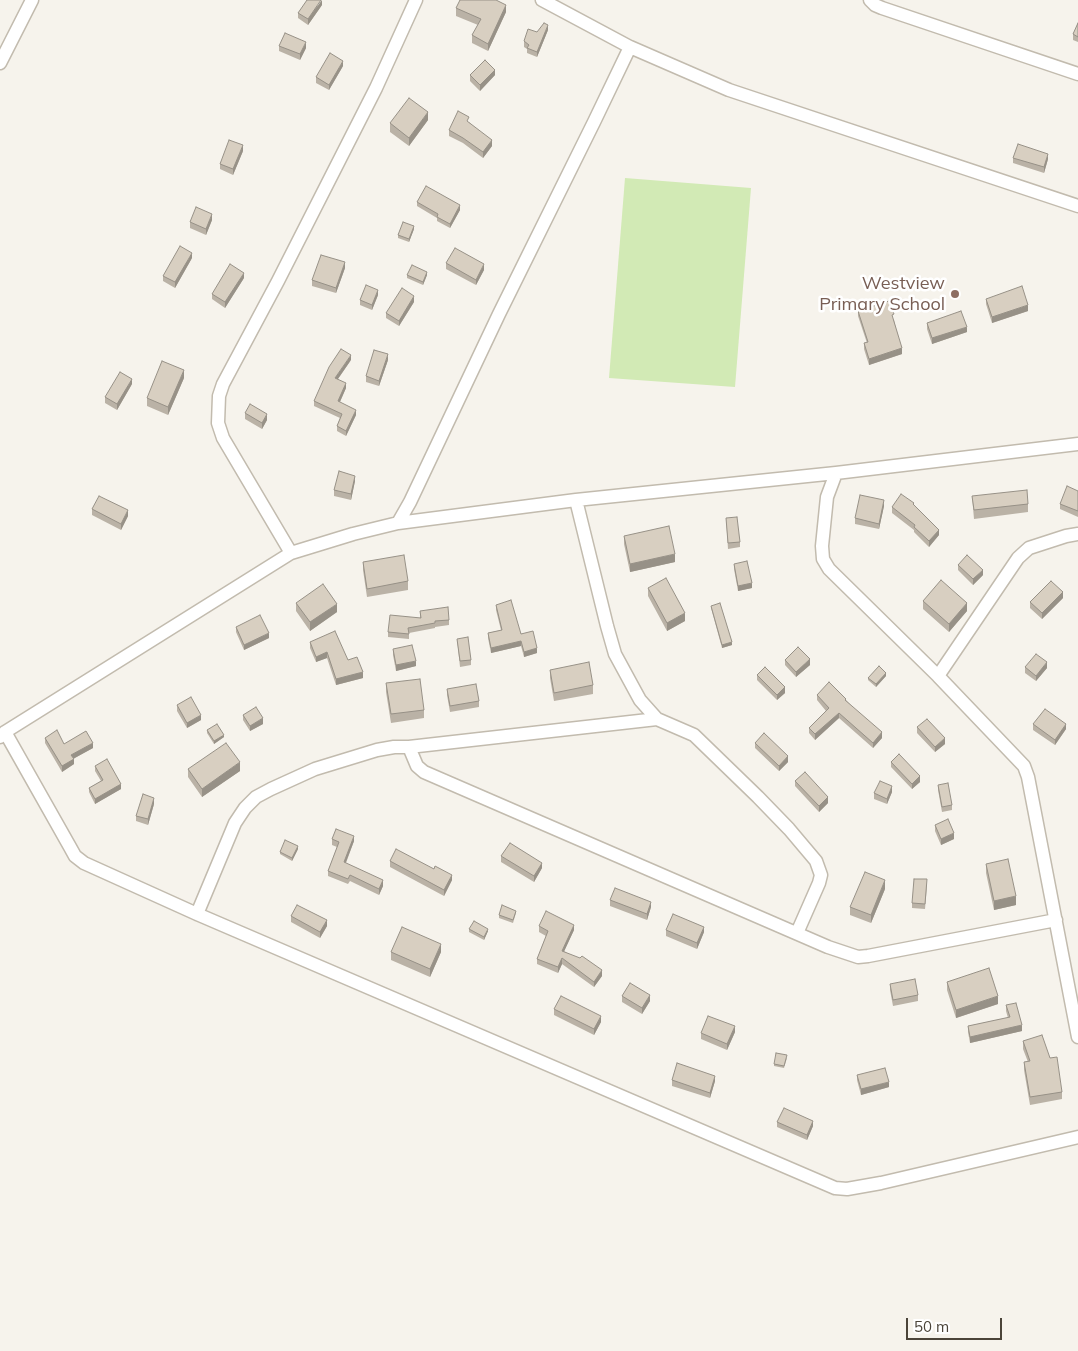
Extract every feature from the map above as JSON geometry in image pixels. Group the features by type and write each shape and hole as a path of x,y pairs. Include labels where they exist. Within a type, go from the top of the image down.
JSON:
{"street":[{"path":"0,63 32,0"},
{"path":"291,553 223,438 218,423 219,396 223,384 278,281 376,88 416,0"},
{"path":"542,0 630,47 729,90 1078,206"},
{"path":"870,0 882,8 1078,74"},
{"path":"398,523 410,502 630,47"},
{"path":"1078,444 836,473 576,500 398,523 353,534 291,553 3,735 75,856 84,863 197,914 835,1188 847,1189 882,1183 1078,1137"},
{"path":"836,473 827,497 822,546 823,559 829,569 938,676 1024,766 1028,776 1078,1037"},
{"path":"576,500 615,654 640,700 657,719 694,735 789,829 816,861 821,875 819,883 797,933"},
{"path":"938,676 1018,558 1029,548 1078,534"},
{"path":"197,914 234,824 245,808 256,797 316,769 377,750 394,747 409,747 657,719"},
{"path":"409,747 417,766 424,772 844,953 868,956 1056,920"}],"green space":[{"path":"625,178 751,188 735,387 609,378"}],"building":[{"path":"307,0 321,0 308,19 298,13"},
{"path":"460,0 496,0 506,5 488,44 472,35 481,19 456,8"},
{"path":"544,23 548,25 537,52 527,48 529,45 524,41 528,29 537,32"},
{"path":"1078,23 1078,37 1073,34"},
{"path":"285,33 306,42 300,54 279,46"},
{"path":"330,53 343,61 329,85 316,77"},
{"path":"485,60 495,70 480,85 470,75"},
{"path":"409,98 428,112 409,138 390,123"},
{"path":"458,111 469,117 467,121 492,140 483,152 449,130"},
{"path":"229,140 243,145 233,169 220,164"},
{"path":"1018,144 1048,154 1044,167 1013,158"},
{"path":"426,186 460,205 450,224 437,217 438,214 417,202"},
{"path":"196,207 212,214 206,229 190,222"},
{"path":"403,222 414,226 409,239 398,235"},
{"path":"180,246 192,253 175,282 163,276"},
{"path":"455,248 484,264 476,280 446,263"},
{"path":"321,255 345,262 336,288 312,280"},
{"path":"230,264 244,273 225,302 212,294"},
{"path":"412,265 427,272 423,282 407,275"},
{"path":"366,285 378,290 372,305 360,300"},
{"path":"1022,286 1028,305 992,317 986,299"},
{"path":"402,288 414,296 399,321 386,313"},
{"path":"889,301 902,348 869,359 864,343 868,342 858,311"},
{"path":"961,311 967,327 932,338 927,323"},
{"path":"341,349 351,355 335,378 346,383 338,401 356,410 346,431 337,426 342,414 314,401 329,367"},
{"path":"374,350 388,354 379,381 366,376"},
{"path":"162,361 184,370 168,407 147,398"},
{"path":"120,372 132,379 117,404 105,397"},
{"path":"250,404 267,414 262,423 245,413"},
{"path":"339,471 355,476 351,494 334,490"},
{"path":"1067,486 1078,491 1078,511 1060,504"},
{"path":"1027,490 1028,504 974,510 972,496"},
{"path":"901,494 914,503 939,530 929,541 914,527 915,525 892,507"},
{"path":"860,495 884,500 879,524 855,518"},
{"path":"99,496 128,510 121,524 92,509"},
{"path":"737,517 740,542 728,543 726,518"},
{"path":"669,526 675,554 630,564 624,536"},
{"path":"404,555 408,581 367,589 363,562"},
{"path":"967,555 983,570 973,579 958,565"},
{"path":"747,561 752,583 738,586 734,564"},
{"path":"666,578 685,613 667,623 648,588"},
{"path":"941,580 967,603 949,624 923,601"},
{"path":"1051,581 1063,592 1042,613 1030,602"},
{"path":"323,584 337,604 310,622 296,603"},
{"path":"511,600 521,634 533,631 537,648 524,652 521,641 491,648 488,633 502,630 496,605"},
{"path":"720,603 732,642 722,645 711,606"},
{"path":"448,607 449,620 435,621 435,623 408,628 409,634 388,632 390,615 421,618 420,611"},
{"path":"260,615 269,633 244,645 236,627"},
{"path":"335,631 348,660 357,657 363,672 336,679 327,652 316,657 310,642"},
{"path":"468,637 471,660 460,661 457,639"},
{"path":"412,645 416,661 396,665 393,649"},
{"path":"798,647 810,659 796,672 785,660"},
{"path":"1036,654 1047,662 1036,676 1025,667"},
{"path":"589,662 593,685 554,693 550,670"},
{"path":"879,666 886,673 876,684 868,678"},
{"path":"765,667 785,687 777,695 757,675"},
{"path":"420,679 424,710 391,714 386,683"},
{"path":"829,682 845,700 882,732 873,743 839,713 815,734 809,728 829,708 817,695"},
{"path":"476,684 479,701 450,706 447,689"},
{"path":"191,697 201,715 187,723 177,705"},
{"path":"256,707 263,718 250,726 243,715"},
{"path":"1045,709 1066,724 1055,740 1033,724"},
{"path":"927,719 945,738 935,747 917,727"},
{"path":"217,724 224,735 214,741 207,730"},
{"path":"57,730 64,744 86,731 93,743 71,755 74,759 62,766 45,738"},
{"path":"764,733 788,756 779,766 755,743"},
{"path":"226,743 240,762 202,789 188,769"},
{"path":"899,754 920,776 912,784 891,762"},
{"path":"107,759 121,784 95,799 89,788 103,780 95,766"},
{"path":"805,772 828,797 819,806 795,781"},
{"path":"880,781 892,786 887,799 874,793"},
{"path":"948,783 952,805 942,807 938,785"},
{"path":"143,794 154,798 148,819 136,816"},
{"path":"948,819 954,833 941,839 935,825"},
{"path":"336,829 354,836 344,862 383,880 379,889 350,875 348,879 328,871 339,842 332,839"},
{"path":"285,840 298,846 292,858 280,852"},
{"path":"510,843 542,863 534,876 501,856"},
{"path":"396,849 434,869 435,866 452,875 444,890 390,861"},
{"path":"1008,859 1016,896 994,901 986,864"},
{"path":"865,872 885,880 871,915 850,907"},
{"path":"914,879 927,879 925,904 912,903"},
{"path":"615,888 651,902 647,914 610,900"},
{"path":"297,905 327,920 320,932 291,916"},
{"path":"502,905 516,911 513,920 499,915"},
{"path":"546,911 574,925 562,951 580,958 582,956 602,970 594,982 562,958 558,967 537,959 548,931 539,926"},
{"path":"673,914 704,927 697,943 666,930"},
{"path":"474,921 488,929 484,937 469,929"},
{"path":"402,927 441,944 430,969 391,952"},
{"path":"989,968 998,996 956,1010 947,982"},
{"path":"915,979 918,995 893,1000 890,984"},
{"path":"630,983 650,995 642,1008 622,996"},
{"path":"561,996 601,1016 594,1029 554,1009"},
{"path":"1016,1003 1022,1025 970,1037 968,1026 1010,1017 1006,1005"},
{"path":"708,1016 735,1026 727,1044 701,1033"},
{"path":"1042,1035 1050,1058 1057,1057 1062,1092 1030,1097 1024,1062 1030,1061 1023,1041"},
{"path":"776,1053 787,1055 784,1066 774,1064"},
{"path":"677,1063 715,1076 710,1093 672,1080"},
{"path":"885,1068 889,1082 861,1089 857,1075"},
{"path":"784,1108 813,1121 807,1135 777,1122"}],"place":[{"name":"Westview Primary School","path":"955,294"}]}
